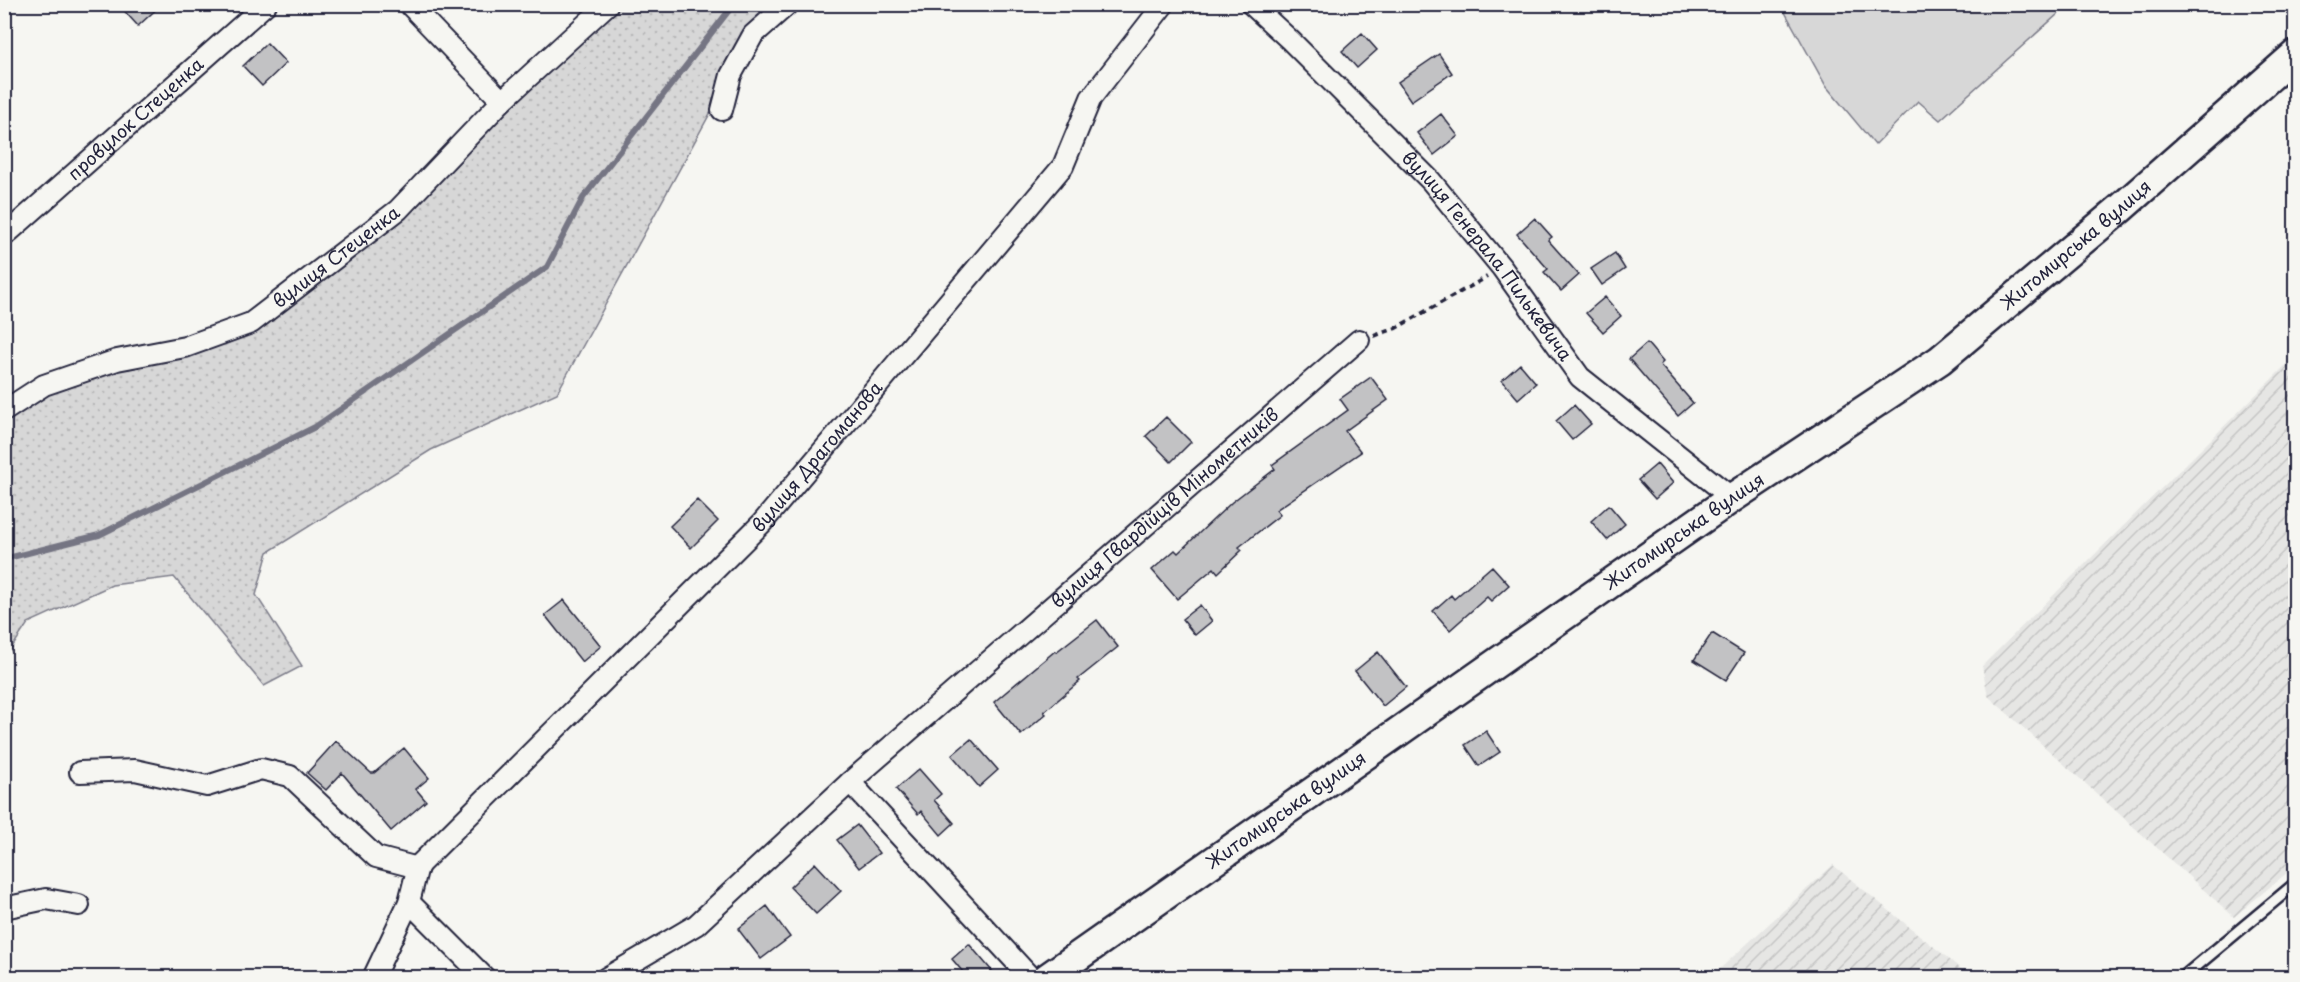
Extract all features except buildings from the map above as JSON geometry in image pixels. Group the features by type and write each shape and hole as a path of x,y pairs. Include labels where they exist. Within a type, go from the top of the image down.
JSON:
{"main road":[{"name":"Житомирська вулиця","path":"1047,978 1732,498 1940,360 2121,208 2295,54"}],"street":[{"name":"провулок Стеценка","path":"4,236 266,4"},
{"path":"409,4 502,101"},
{"name":"вулиця Стеценка","path":"4,411 44,385 117,360 185,347 251,323 398,210 502,101 608,4"},
{"path":"722,110 731,75 753,35 788,4"},
{"name":"вулиця Драгоманова","path":"418,868 762,523 1064,166 1091,98 1164,4"},
{"name":"вулиця Генерала Пилькевича","path":"1251,4 1431,181 1502,268 1580,377 1732,498"},
{"name":"вулиця Гвардійців Мінометників","path":"606,978 696,925 850,782 1359,340"},
{"path":"80,772 135,770 207,786 261,769 290,776 376,858 418,868 409,902 373,978"},
{"path":"850,782 1031,978"},
{"path":"4,908 46,899 79,905"},
{"path":"409,902 485,978"}],"lane":[{"path":"2182,978 2295,883"}],"path":[{"path":"1359,340 1396,328 1502,268"}],"shaded area":[{"path":"608,5 788,5 753,35 557,393 431,450 268,552 256,595 302,666 264,686 174,577 112,585 28,623 5,658 5,411 44,385 251,323 398,210"},
{"path":"1781,5 2068,5 1940,120 1918,101 1875,145 1826,86"},
{"path":"2295,356 2295,866 2234,917 1988,696 1982,666"},
{"path":"1833,865 1971,977 1711,977"}],"waterway":[{"path":"4,559 99,535 315,427 547,267 583,198 734,4"}]}
